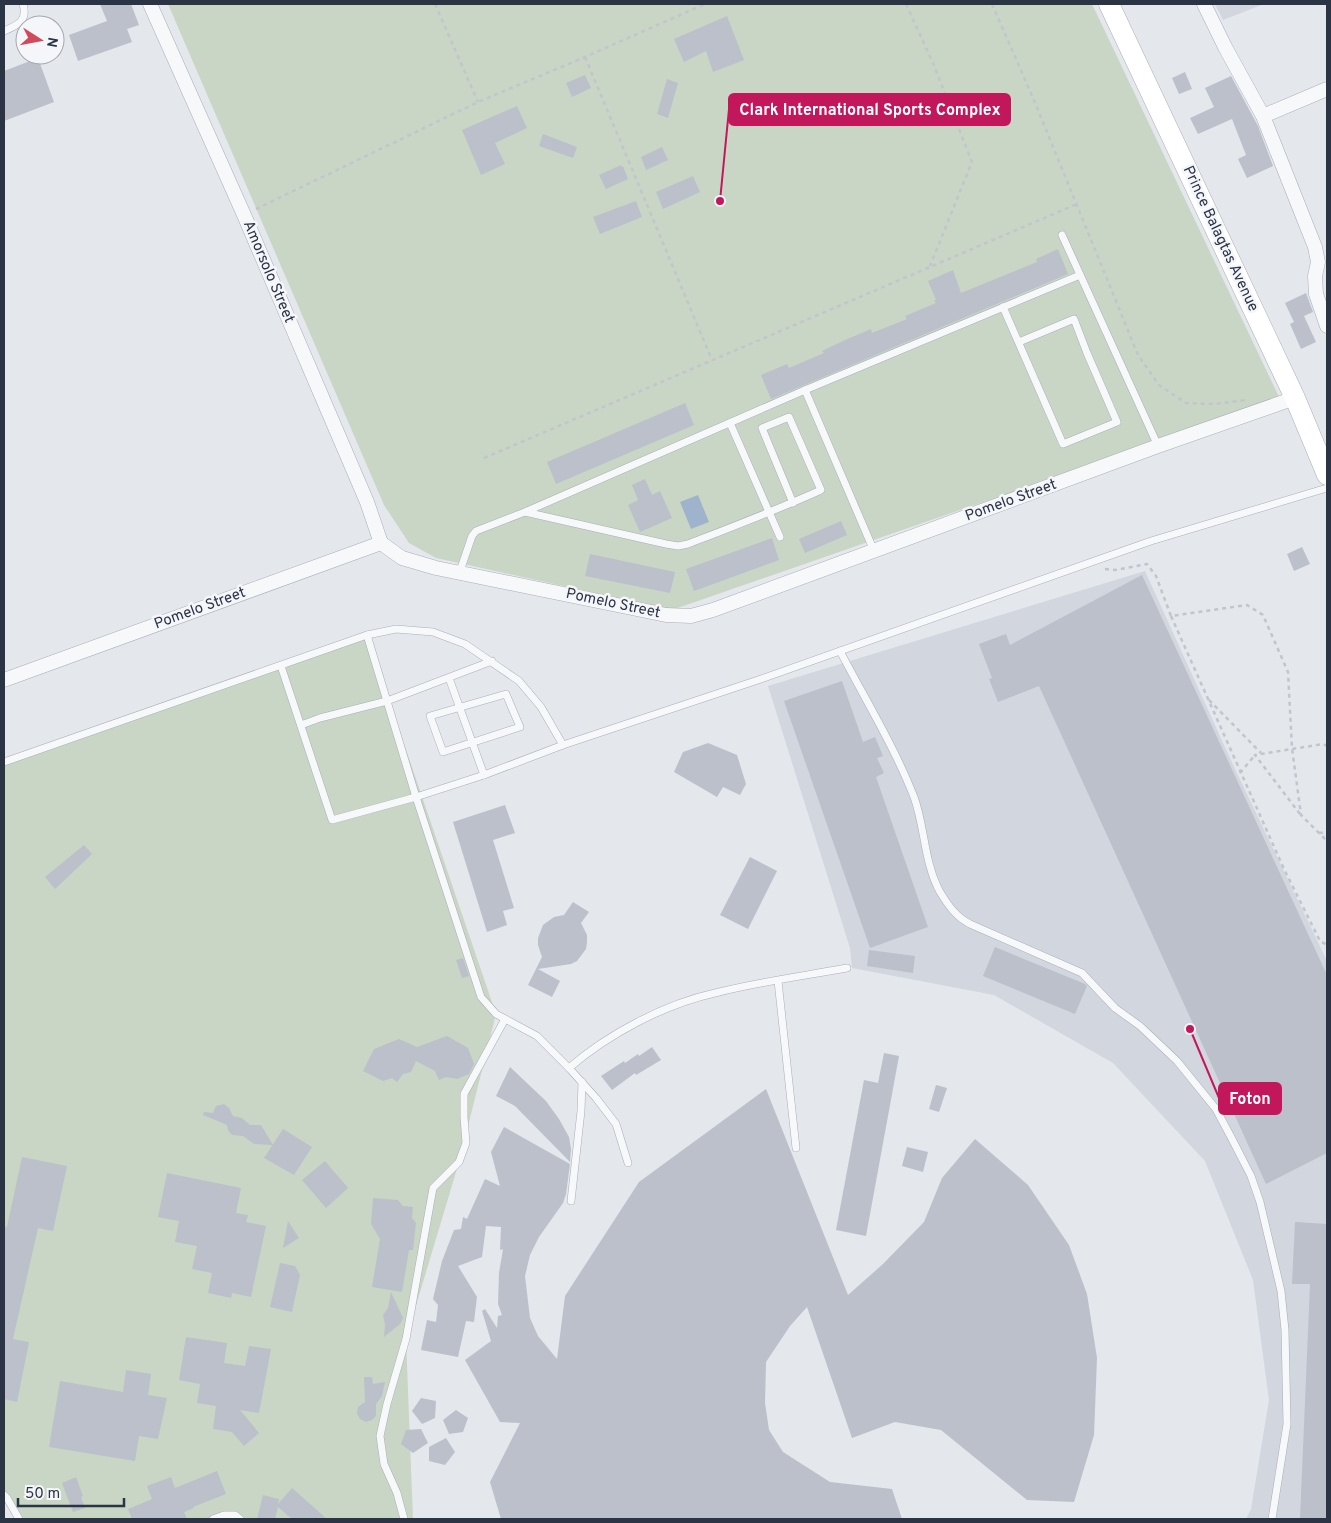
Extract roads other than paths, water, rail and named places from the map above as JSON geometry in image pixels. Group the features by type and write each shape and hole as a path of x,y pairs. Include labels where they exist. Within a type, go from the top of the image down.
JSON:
{"main road":[{"name":"Prince Balagtas Avenue","path":"1109,4 1295,398 1327,475"}],"street":[{"name":"Amorsolo Street","path":"150,4 244,215 367,502 381,542"},
{"path":"1204,4 1262,116 1314,247 1318,262 1315,276 1316,294 1327,326"},
{"path":"1262,116 1327,89"},
{"name":"Pomelo Street","path":"4,680 381,542 402,558 436,568 666,615 690,616 713,610 1158,446 1295,398"}],"lane":[{"path":"4,31 19,24 24,19 23,4"},
{"path":"1062,235 1158,446"},
{"path":"460,572 474,533 805,390 1080,275"},
{"path":"1003,307 1063,444 1117,422 1074,319 1019,342"},
{"path":"805,390 874,551"},
{"path":"525,512 678,546 688,544 768,514 820,490 789,417 762,428 793,502"},
{"path":"730,423 768,514 780,537"},
{"path":"281,666 332,820 416,797 484,775 563,745 761,679 1151,542 1327,488"},
{"path":"4,762 368,634 396,629 433,632 465,644 492,661 519,681 541,707 563,745"},
{"path":"368,634 416,797 482,997 496,1014 536,1036 582,1082 616,1124 628,1163"},
{"path":"840,651 890,744 914,796 933,873 940,892 954,914 961,920 978,928 1082,973 1115,1008 1156,1040 1200,1088 1216,1109 1251,1176 1260,1202 1281,1291 1285,1330 1287,1424 1272,1519"},
{"path":"301,725 320,718 387,701 492,661"},
{"path":"450,678 484,775"},
{"path":"506,694 520,727 442,752 430,716 460,706 506,694"},
{"path":"569,1068 603,1042 671,1007 714,993 847,968"},
{"path":"778,981 796,1148"},
{"path":"404,1519 384,1464 380,1436 387,1404 406,1339 433,1188 459,1162 466,1143 464,1094 506,1019"},
{"path":"571,1201 581,1110 582,1082"},
{"path":"4,1495 8,1498 19,1519"},
{"path":"213,1519 235,1515 240,1519"}],"water":[{"path":"698,495 709,522 691,529 680,502"}],"place":[{"name":"Clark International Sports Complex","path":"720,201"},
{"name":"Foton","path":"1190,1029"}]}
